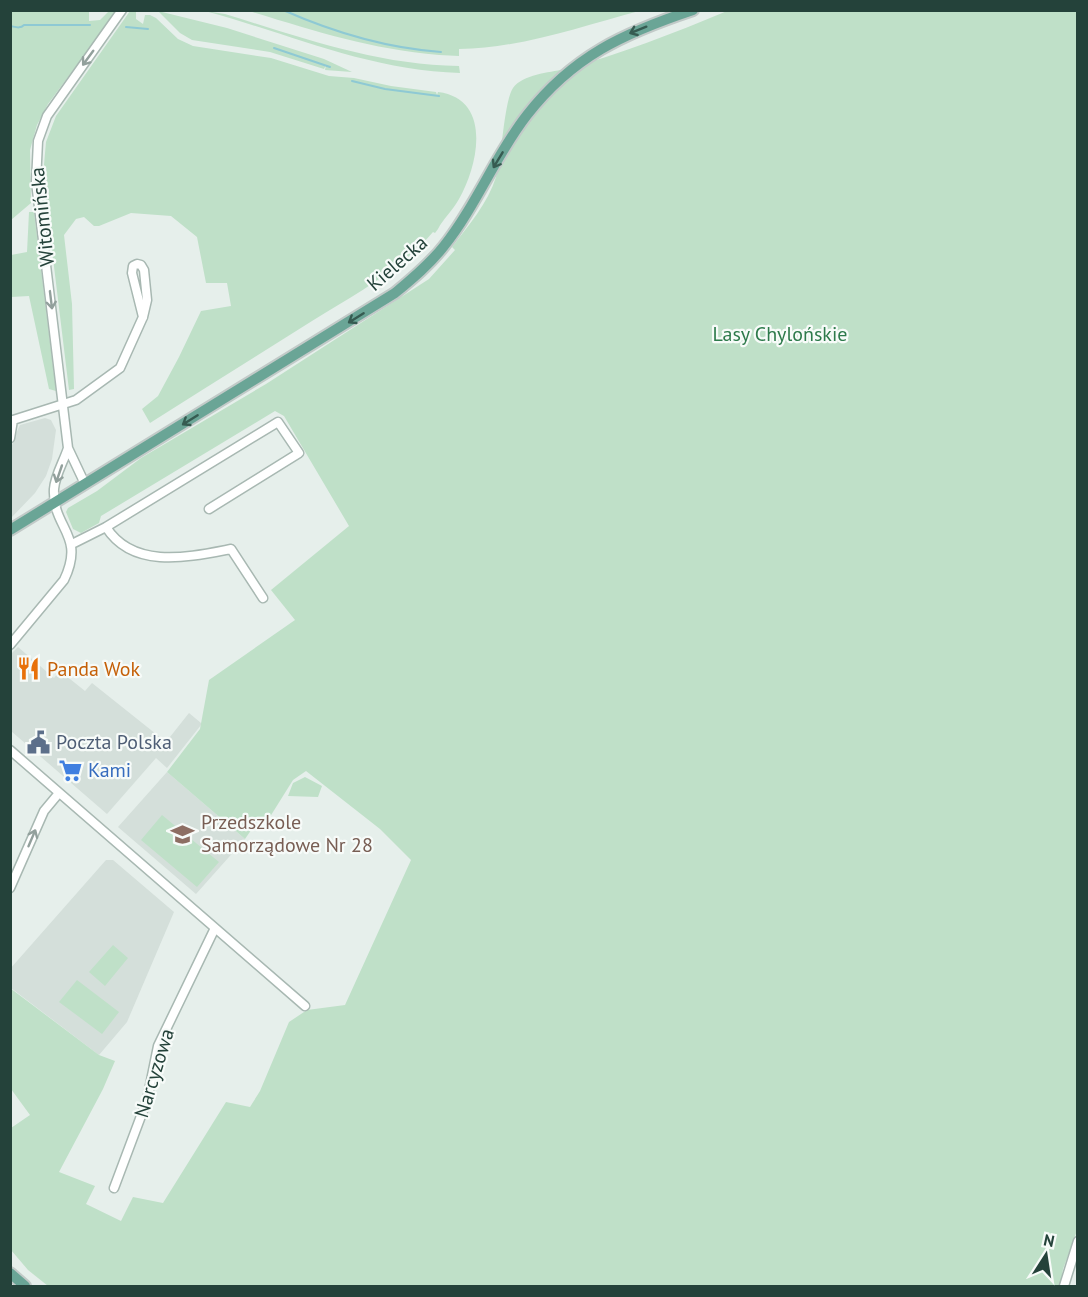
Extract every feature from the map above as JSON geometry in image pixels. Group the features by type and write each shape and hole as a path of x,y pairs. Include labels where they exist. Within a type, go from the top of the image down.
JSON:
{"main road":[{"name":"Kielecka","path":"10,530 395,293 426,266 444,246 514,134 533,107 556,84 601,49 625,35 693,10"},
{"path":"10,1273 25,1287"}],"street":[{"name":"Witomińska","path":"85,484 68,448 36,182 36,154 47,116 122,10"},
{"path":"10,438 11,420 76,400 120,368 143,317 147,300 144,270 141,265 137,264 133,267 132,273 143,317"},
{"path":"72,544 106,527 278,422 299,453 209,509"},
{"name":"Witomińska","path":"55,501 54,488 68,448"},
{"path":"10,645 64,580 70,568 72,544 55,501"},
{"path":"106,527 116,540 153,557 188,557 231,549 263,598"},
{"path":"10,750 305,1006"},
{"path":"10,888 44,811 59,792"},
{"name":"Narcyzowa","path":"114,1188 147,1100 158,1046 215,928"},
{"path":"1064,1287 1077,1241"}],"shaded area":[{"path":"45,418 51,420 56,430 52,459 46,476 35,493 11,518 10,453 14,438 20,425"},
{"path":"18,647 54,678 60,671 85,691 92,683 166,742 189,713 201,725 167,768 156,758 107,814 11,731 10,655"},
{"name":"Przedszkole Samorządowe Nr 28","path":"167,772 245,839 196,894 118,827"},
{"path":"106,860 113,860 174,912 127,1022 99,1055 11,988 10,969"}],"green space":[{"path":"11,11 89,11 89,21 100,20 109,11 117,11 48,104 37,125 30,150 31,203 11,220"},
{"path":"130,11 136,11 136,19 143,24 145,15 156,18 178,39 193,46 271,58 329,76 436,92 437,95 438,92 455,97 467,107 474,120 476,136 475,152 466,185 435,233 433,232 392,270 150,423 142,409 158,396 201,311 231,306 227,283 206,283 197,237 171,216 131,213 99,226 94,226 84,217 76,219 64,235 72,304 74,389 69,390 43,176 46,142 56,116"},
{"path":"158,11 227,28 324,59 352,72 325,70 326,65 324,69 270,52 192,40 180,33"},
{"path":"205,11 225,14 340,49 399,61 459,66 460,73 427,71 362,59"},
{"path":"249,11 639,11 528,41 459,49 459,56 413,52 366,44"},
{"name":"Lasy Chylońskie","path":"727,11 1077,11 1078,1228 1063,1269 1060,1286 48,1286 28,1270 11,1250 11,1128 30,1115 11,1089 10,988 99,1055 115,1061 103,1089 59,1172 95,1186 86,1204 121,1221 133,1197 163,1203 226,1102 250,1107 260,1091 289,1022 307,1010 345,1005 411,860 380,829 306,771 293,780 266,823 258,820 245,839 167,772 200,729 209,680 295,620 271,590 349,526 284,416 275,411 101,516 99,523 81,533 73,529 66,512 68,508 97,491 141,458 266,384 429,279 455,250 452,247 488,196 498,168 507,105 517,83 530,77 626,50"},
{"path":"29,212 34,212 56,391 49,389 29,296 11,297 11,255 27,252"},
{"path":"305,777 322,786 318,797 288,796 293,783"},
{"path":"162,815 219,862 197,887 141,840"},
{"path":"113,945 128,958 105,986 89,972"},
{"path":"77,980 119,1012 102,1034 59,1002"}],"waterway":[{"path":"283,10 360,38 400,47 441,52"},
{"path":"10,26 90,25"},
{"path":"126,27 148,29"},
{"path":"274,48 330,67"},
{"path":"352,81 385,89 439,96"}],"place":[{"name":"Panda Wok","path":"29,669"},
{"name":"Poczta Polska","path":"38,742"},
{"name":"Kami","path":"70,770"},
{"name":"Przedszkole Samorządowe Nr 28","path":"183,834"}]}
